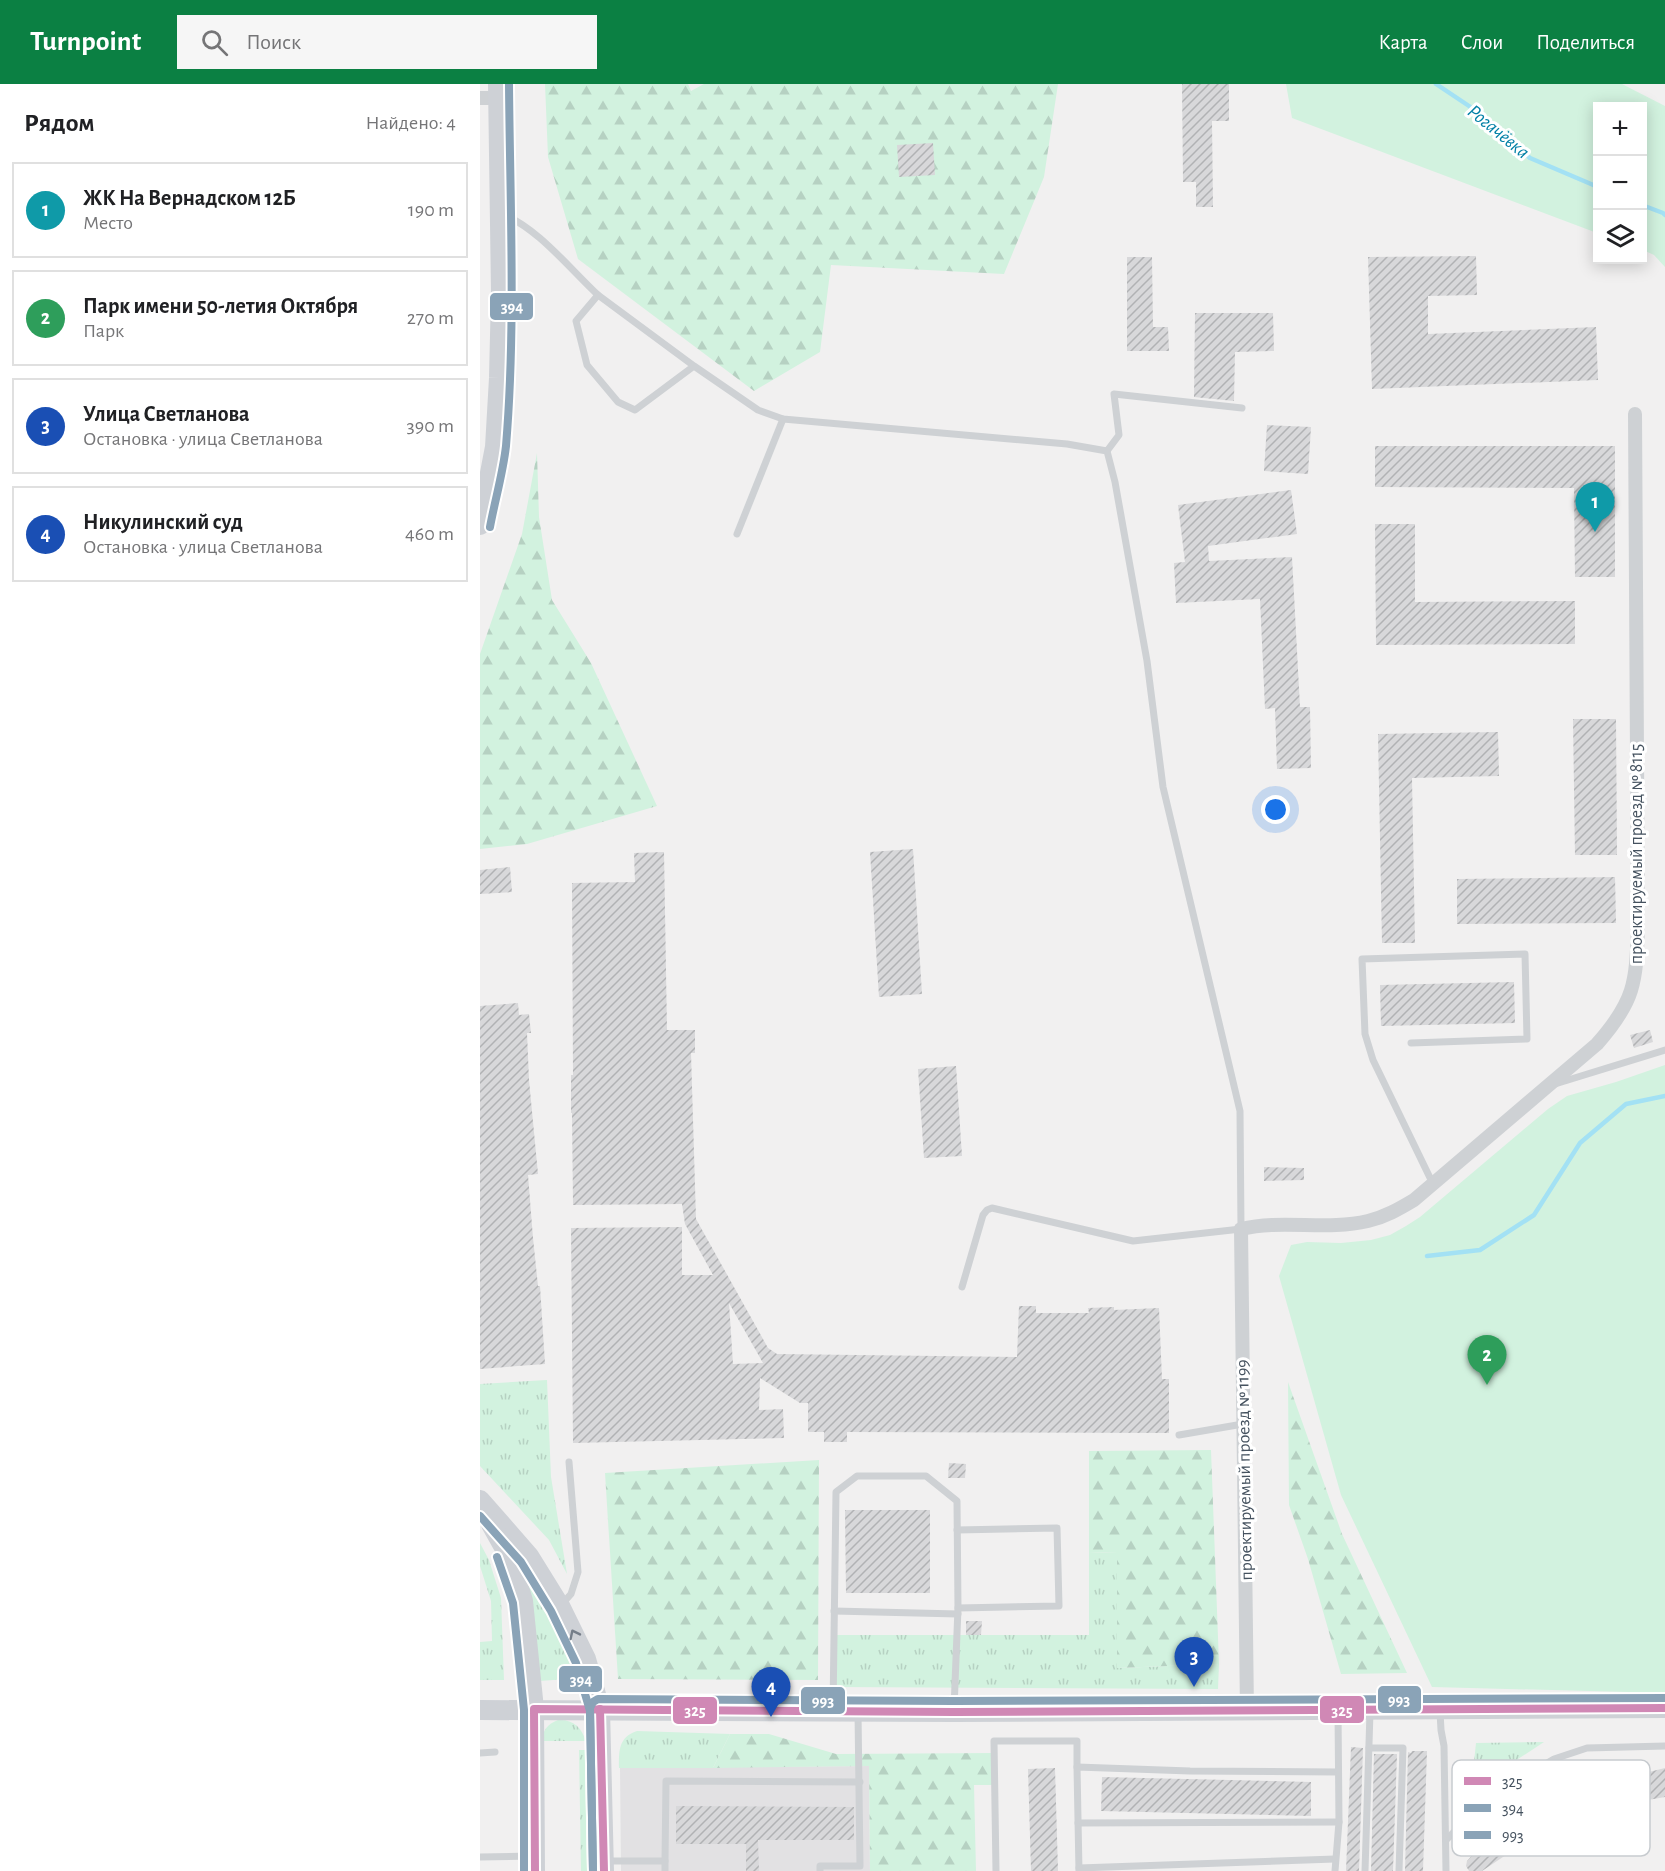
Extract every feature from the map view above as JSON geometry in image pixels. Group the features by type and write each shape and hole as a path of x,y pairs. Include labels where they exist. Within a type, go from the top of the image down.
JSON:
{"street":[{"path":"480,525 495,447 501,293 492,94"},
{"name":"проектируемый проезд № 8115","path":"1241,1229 1266,1224 1335,1225 1366,1222 1390,1214 1414,1200 1597,1044 1614,1024 1628,1001 1636,971 1638,915 1635,414"},
{"name":"проектируемый проезд № 1199","path":"1241,1229 1247,1711"},
{"path":"480,1502 529,1556 560,1606 586,1659 600,1709 604,1866"},
{"path":"480,1502 510,1558 523,1601 534,1709 535,1863"},
{"path":"480,1710 954,1712 1665,1708"}],"lane":[{"path":"499,214 515,219 534,232 598,295 758,410 783,419 1067,444 1107,451"},
{"path":"598,295 576,321 587,365 618,402 635,410 694,366"},
{"path":"1107,451 1119,435 1114,394 1242,408"},
{"path":"737,534 783,419"},
{"path":"962,1287 983,1215 992,1208 1133,1242 1241,1229 1240,1111 1163,787 1147,661 1115,482 1107,451"},
{"path":"1411,1043 1527,1039 1525,954 1362,958 1365,1034 1373,1060 1432,1184"},
{"path":"1546,1087 1665,1050"},
{"path":"1179,1435 1243,1424"},
{"path":"560,1606 571,1594 578,1572 569,1462"},
{"path":"833,1710 836,1492 857,1476 926,1476 957,1501 958,1611 954,1712"},
{"path":"834,1611 958,1611 1059,1606 1057,1528 957,1530"},
{"path":"1440,1708 1444,1746 1446,1871"},
{"path":"1335,1871 1339,1822 1338,1709"},
{"path":"1365,1871 1370,1709"},
{"path":"820,1871 820,1866 860,1866 858,1710"},
{"path":"996,1871 994,1742 1077,1741 1079,1869 1258,1867 1335,1859"},
{"path":"1552,1760 1587,1748 1665,1746"},
{"path":"1370,1748 1403,1748 1399,1871"},
{"path":"480,1753 495,1752"},
{"path":"1077,1767 1190,1771 1337,1772"},
{"path":"665,1871 666,1781 860,1782"},
{"path":"1078,1823 1339,1822"},
{"path":"1446,1840 1452,1834"},
{"path":"480,1857 535,1863"},
{"path":"604,1866 665,1861"}],"shaded area":[{"path":"869,1766 870,1871 621,1871 620,1768"}],"green space":[{"path":"545,84 688,84 691,91 704,84 1058,84 1044,177 1004,274 831,265 820,352 754,391 578,259 548,157"},
{"path":"1286,84 1622,84 1665,106 1665,267 1654,255 1647,252 1647,102 1593,102 1593,231 1292,118"},
{"path":"537,453 539,517 552,600 591,663 657,806 527,844 480,849 480,654 522,534"},
{"path":"1665,1065 1665,1693 1432,1687 1341,1495 1279,1276 1291,1245 1307,1242 1341,1243 1371,1240 1390,1235 1420,1217 1548,1109 1567,1096"},
{"path":"547,1380 551,1477 567,1574 549,1540 480,1466 480,1384"},
{"path":"1288,1382 1342,1534 1407,1673 1341,1674 1308,1559 1289,1505"},
{"path":"1211,1450 1219,1664 1117,1668 1117,1552 1089,1553 1089,1451"},
{"path":"819,1460 818,1680 618,1679 605,1473"},
{"path":"480,1543 489,1560 501,1598 504,1680 480,1680 480,1642 492,1641 491,1601 480,1566"},
{"path":"1117,1552 1118,1668 1219,1664 1218,1689 833,1687 834,1635 1089,1635 1089,1553"},
{"path":"522,1556 553,1609 583,1678 539,1681 516,1557"},
{"path":"558,1720 576,1725 586,1741 541,1741 546,1728"},
{"path":"637,1731 730,1734 713,1768 619,1768 623,1741"},
{"path":"730,1734 769,1734 836,1754 994,1753 994,1785 974,1785 976,1871 870,1871 869,1766 713,1768"},
{"path":"1544,1742 1517,1760 1474,1760 1476,1743"},
{"path":"579,1750 585,1750 587,1871 581,1871"}],"building":[{"path":"1182,84 1229,84 1229,121 1212,121 1213,207 1196,207 1196,182 1183,182"},
{"path":"933,143 935,175 899,177 897,145"},
{"path":"1476,256 1477,295 1428,296 1428,334 1596,327 1598,380 1372,389 1368,257"},
{"path":"1127,257 1152,257 1153,327 1168,327 1169,351 1127,351"},
{"path":"1195,313 1273,313 1274,351 1235,352 1234,401 1194,397"},
{"path":"1267,425 1311,427 1308,474 1264,471"},
{"path":"1375,446 1615,446 1615,577 1575,577 1574,488 1375,487"},
{"path":"1291,490 1297,534 1208,546 1209,561 1292,557 1300,707 1310,707 1311,768 1277,769 1275,708 1265,709 1260,599 1176,603 1174,563 1185,562 1178,505"},
{"path":"1375,524 1415,524 1415,602 1575,601 1575,644 1376,645"},
{"path":"1573,719 1616,719 1617,855 1575,855"},
{"path":"1498,732 1499,776 1412,778 1415,943 1382,943 1378,734"},
{"path":"913,849 922,994 879,997 870,852"},
{"path":"664,852 667,1030 695,1030 695,1053 691,1053 696,1219 768,1348 777,1354 1017,1357 1019,1306 1036,1306 1036,1313 1089,1313 1088,1308 1114,1307 1114,1310 1159,1308 1162,1379 1169,1379 1169,1433 847,1432 847,1442 824,1442 824,1432 808,1432 808,1403 800,1403 760,1378 759,1410 783,1409 784,1438 573,1443 571,1228 682,1227 682,1275 713,1275 685,1224 682,1204 573,1205 572,883 635,882 634,853","holes":["729,1303 763,1363 733,1364"]},
{"path":"510,867 512,892 480,894 480,870"},
{"path":"1615,877 1616,923 1457,924 1457,879"},
{"path":"1514,982 1515,1023 1381,1026 1380,985"},
{"path":"518,1003 519,1015 529,1014 531,1033 527,1033 529,1080 538,1174 528,1175 538,1286 540,1286 545,1364 480,1369 480,1006"},
{"path":"1650,1030 1653,1042 1634,1048 1630,1035"},
{"path":"956,1066 962,1156 924,1158 918,1069"},
{"path":"1264,1167 1304,1168 1304,1180 1264,1181"},
{"path":"949,1463 966,1464 965,1478 948,1478"},
{"path":"845,1510 930,1510 930,1593 846,1593"},
{"path":"966,1621 982,1621 981,1635 966,1635"},
{"path":"1351,1747 1363,1748 1359,1871 1346,1871"},
{"path":"1427,1751 1423,1871 1405,1871 1408,1752"},
{"path":"1374,1754 1397,1754 1393,1871 1371,1871"},
{"path":"1055,1768 1058,1871 1031,1871 1028,1769"},
{"path":"1665,1768 1665,1797 1650,1800 1650,1772"},
{"path":"1102,1777 1311,1782 1311,1816 1101,1811"},
{"path":"676,1806 854,1807 854,1840 758,1840 759,1871 746,1871 746,1844 676,1844"},
{"path":"1471,1856 1504,1856 1482,1871 1469,1871 1466,1866"}],"waterway":[{"name":"Рогачёвка","path":"1436,84 1469,106 1530,158 1593,185"},
{"name":"Рогачёвка","path":"1647,207 1665,215"},
{"path":"1427,1256 1480,1250 1534,1215 1580,1143 1626,1104 1665,1096"}],"transit line":[{"name":"394","path":"490,527 505,456 511,356 509,84"},
{"name":"394","path":"480,1516 521,1562 551,1611 576,1663 590,1711 593,1871"},
{"name":"394","path":"497,1557 513,1603 524,1710 524,1871"},
{"name":"993","path":"593,1871 590,1708 598,1699 954,1701 1665,1698"},
{"name":"325","path":"535,1871 534,1709 954,1712 1665,1708"},
{"name":"325","path":"600,1709 604,1871"}],"place":[{"name":"ЖК На Вернадском 12Б","path":"1595,532"},
{"name":"Парк имени 50-летия Октября","path":"1487,1385"},
{"name":"Улица Светланова","path":"1194,1687"},
{"name":"Никулинский суд","path":"771,1717"}]}
